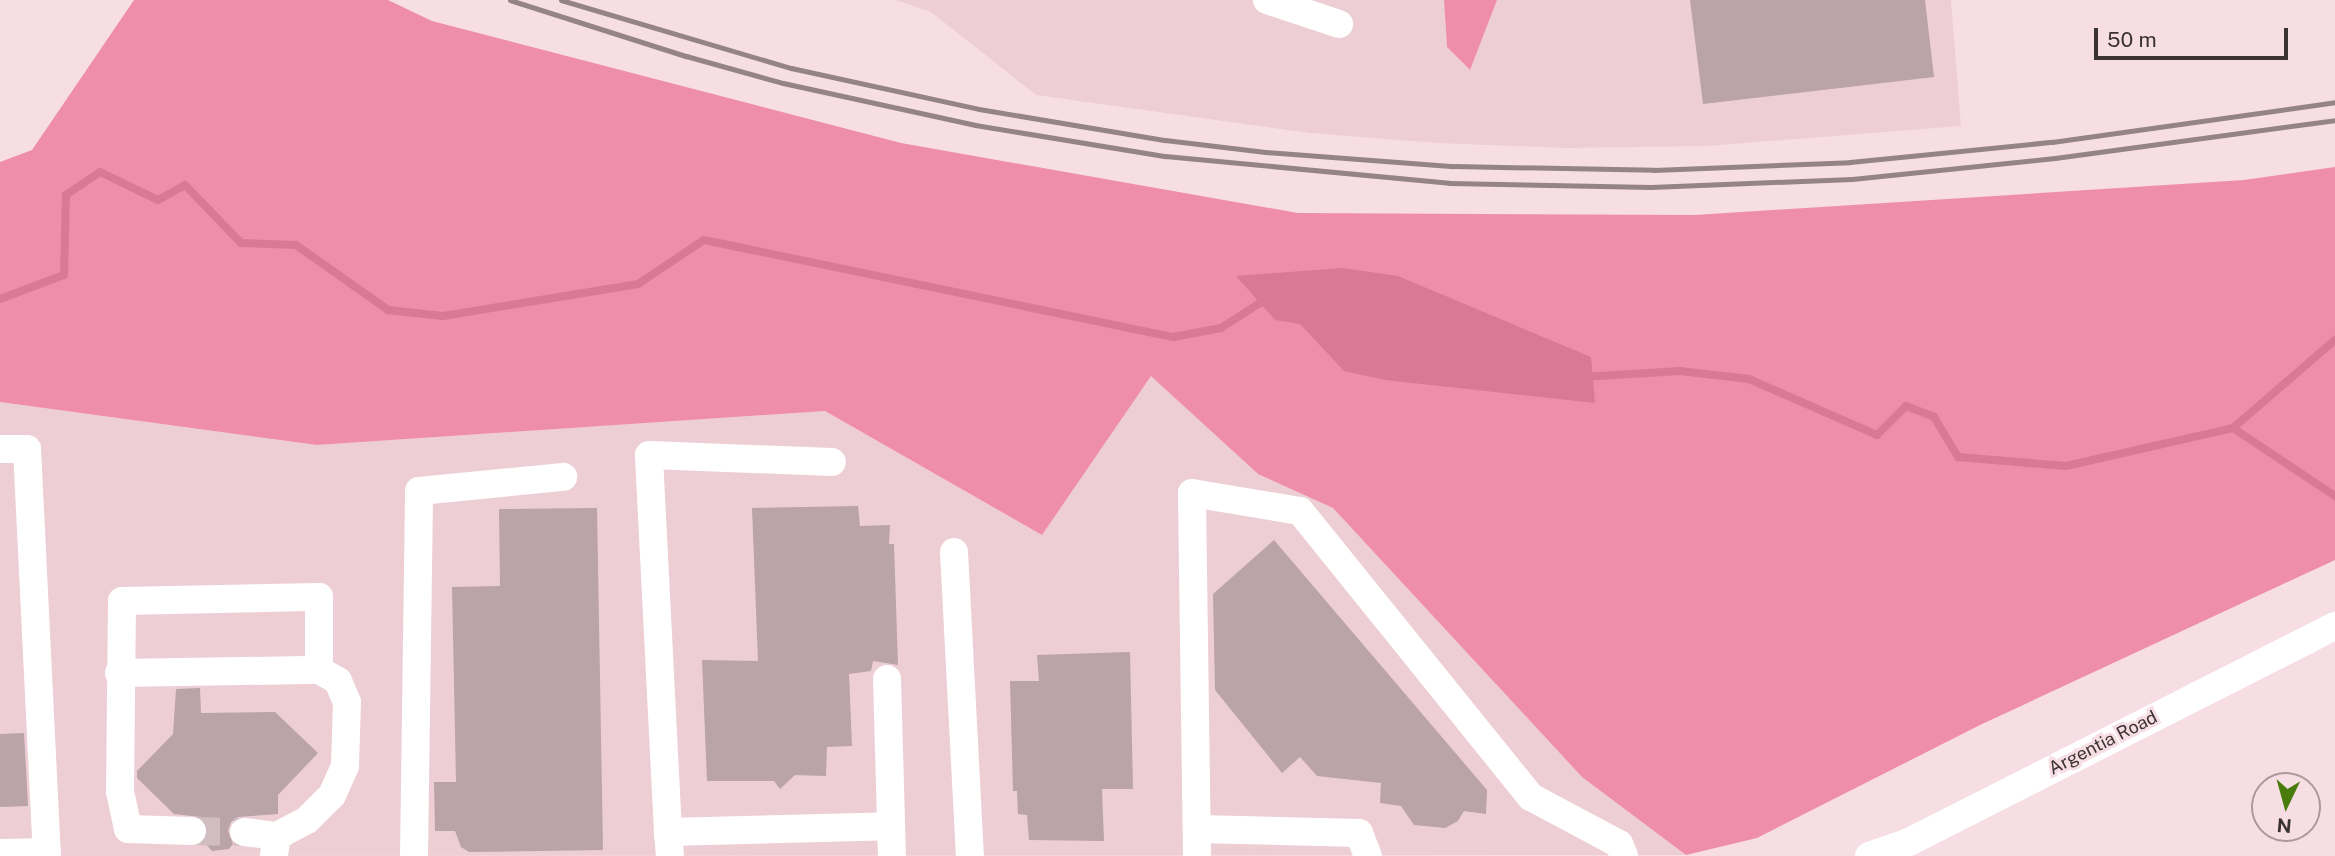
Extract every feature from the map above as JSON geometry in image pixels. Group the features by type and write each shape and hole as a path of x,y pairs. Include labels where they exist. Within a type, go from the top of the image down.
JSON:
{"street":[{"path":"1267,0 1339,24"},
{"path":"0,449 27,449 47,854 0,853"},
{"path":"832,462 649,454 669,844 891,826"},
{"path":"414,856 419,491 563,477"},
{"path":"1368,856 1359,833 1197,843 1192,493 1300,511 1531,797 1619,844 1624,856"},
{"path":"954,552 970,856"},
{"path":"191,831 128,829 120,792 119,673 122,601 319,597 319,670"},
{"name":"Argentia Road","path":"1869,856 1909,842 2335,626"},
{"path":"119,673 319,670 338,681 347,702 345,766 332,795 275,846 244,832"},
{"path":"887,679 892,856"}],"shaded area":[{"path":"134,0 388,0 432,21 901,143 1298,213 1695,215 2244,180 2335,167 2335,560 1980,725 1757,838 1686,855 1582,777 1333,508 1258,474 1151,376 1042,535 825,411 317,445 0,402 0,162 32,150"},
{"path":"896,0 1444,0 1447,47 1469,70 1497,0 1951,0 1961,126 1707,146 1567,148 1438,143 1310,133 1036,95 931,12"},
{"path":"1444,0 1497,0 1470,70 1447,47"},
{"path":"1342,268 1398,276 1591,357 1595,403 1385,380 1344,371 1300,324 1275,320 1236,276"},
{"path":"1151,375 1258,474 1333,508 1582,777 1686,855 0,856 0,402 317,445 825,411 1042,535"}],"building":[{"path":"1690,0 1925,0 1934,77 1703,104"},
{"path":"858,506 860,526 890,525 889,544 894,544 898,665 873,661 871,671 849,674 852,746 827,747 826,776 795,775 780,789 774,781 707,781 702,660 758,661 752,508"},
{"path":"597,508 603,850 469,852 461,847 455,831 435,831 434,782 456,782 452,587 500,586 499,509"},
{"path":"1274,540 1487,790 1486,814 1464,811 1458,821 1445,828 1414,825 1401,806 1380,803 1381,783 1317,776 1300,757 1282,773 1215,690 1213,594"},
{"path":"1130,652 1133,789 1102,789 1104,841 1029,840 1027,815 1018,814 1017,791 1013,791 1010,681 1039,681 1037,655"},
{"path":"200,688 201,713 275,712 318,753 278,795 278,814 238,817 231,822 228,831 233,844 229,849 212,851 204,842 209,831 201,817 174,814 137,778 137,771 173,734 176,689"},
{"path":"24,733 28,806 0,807 0,734"}],"waterway":[{"path":"0,299 64,275 66,195 100,172 158,200 185,185 241,243 296,245 388,310 443,316 638,284 704,240 1173,337 1221,328 1260,303 1269,302"},
{"path":"1584,377 1680,371 1749,379 1877,435 1906,406 1934,417 1958,457 2066,466 2233,428 2335,340"},
{"path":"2233,428 2335,496"}],"tunnel":[{"path":"192,831 244,832"}],"railway":[{"path":"510,0 686,56 783,83 975,125 1165,156 1449,183 1651,187 1852,179 2055,158 2335,120"},
{"path":"561,0 791,68 979,109 1165,140 1265,152 1453,166 1654,170 1850,162 2052,142 2335,102"}]}
